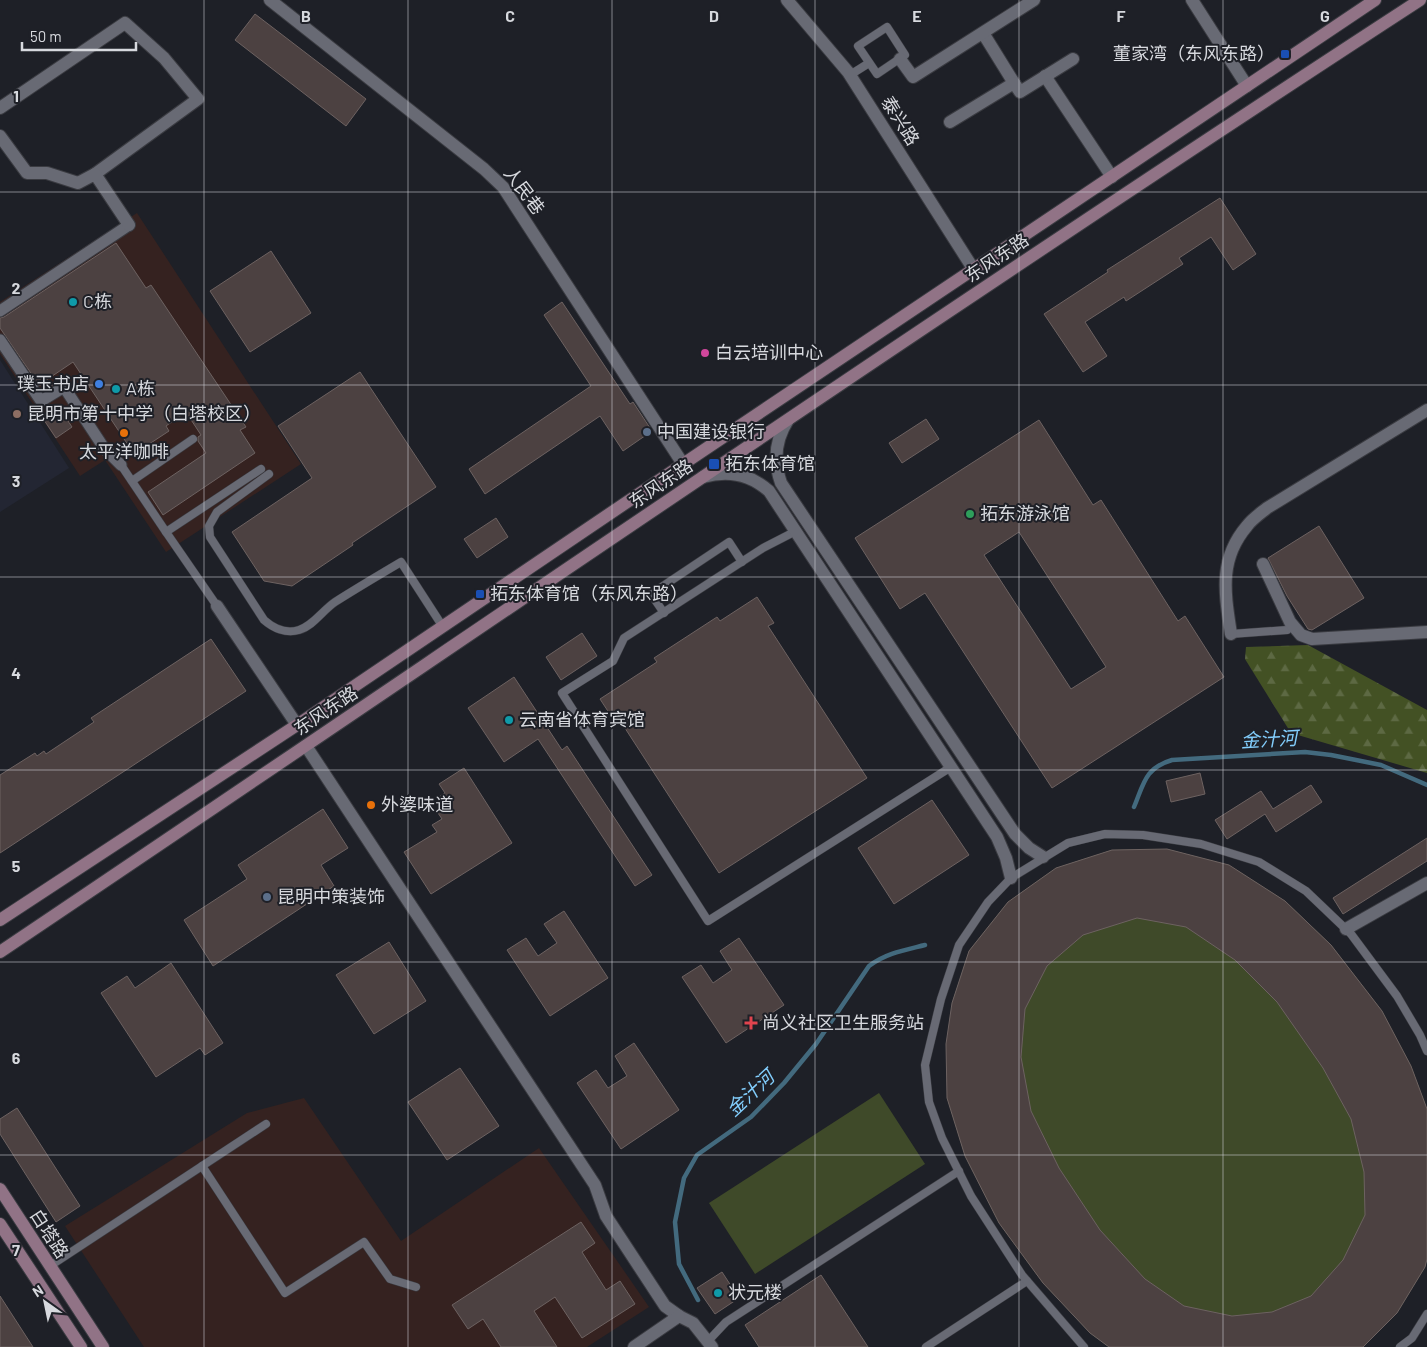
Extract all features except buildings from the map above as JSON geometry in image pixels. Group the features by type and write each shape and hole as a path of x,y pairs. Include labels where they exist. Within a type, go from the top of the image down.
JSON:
{"main road":[{"name":"东风东路","path":"0,920 297,725 1375,0"},
{"name":"东风东路","path":"0,952 700,478 1226,126 1420,0"},
{"path":"669,474 678,474 682,478 684,485 680,492"},
{"name":"白塔路","path":"0,1189 103,1347"},
{"name":"白塔路","path":"0,1224 81,1347"}],"street":[{"name":"人民巷","path":"270,0 484,169 503,187 684,464"},
{"name":"泰兴路","path":"787,0 850,75 974,270"},
{"path":"900,59 913,77 1034,0"},
{"path":"1192,0 1247,86"},
{"path":"0,108 125,23 164,58 198,99 95,174 78,183 47,173 27,173 0,136"},
{"path":"983,32 1020,92 1073,59"},
{"path":"1045,76 1112,177"},
{"path":"950,122 1014,82"},
{"path":"0,311 129,225 95,174"},
{"path":"0,340 41,400 64,386 104,448 121,465"},
{"path":"1231,634 1225,589 1226,568 1236,542 1247,525 1267,508 1427,410"},
{"path":"788,420 780,434 776,451 777,472 781,482 1015,834 1029,848 1043,857"},
{"path":"700,478 716,474 729,474 750,478 760,483 769,491 997,837 1006,858 1011,878"},
{"path":"1263,564 1290,622 1301,635 1312,639 1427,632"},
{"path":"217,606 297,725"},
{"path":"306,746 595,1185 606,1216 665,1306 693,1323 710,1344"},
{"path":"1346,929 1392,905 1427,883"},
{"path":"634,1347 679,1316"}],"lane":[{"path":"887,27 905,55 877,74 869,62 858,46 887,27"},
{"path":"850,75 869,62"},
{"path":"132,481 193,438"},
{"path":"121,465 217,606"},
{"path":"166,532 261,469"},
{"path":"269,474 217,512 209,526 210,537 264,620 272,627 284,630 299,630 315,620 334,603 401,562 443,627"},
{"path":"796,531 763,548 624,638 613,661 562,693 708,921 950,767"},
{"path":"664,613 651,594 729,542 742,562"},
{"path":"1231,634 1287,630"},
{"path":"1084,1347 1027,1281 971,1196 942,1138 929,1102 925,1065 941,999 959,945 988,902 1011,878 1068,843 1105,834 1143,835 1201,844 1258,862 1306,891 1346,929 1397,996 1420,1035 1427,1051"},
{"path":"50,1266 266,1124"},
{"path":"202,1166 285,1294 364,1242 390,1279 416,1287"},
{"path":"710,1344 726,1322 958,1171"},
{"path":"926,1347 1027,1281"},
{"path":"1400,1347 1412,1338 1427,1314"}],"shaded area":[{"path":"137,213 301,464 166,552 105,460 80,476 0,354 0,302"},
{"name":"昆明市第十中学（白塔校区）","path":"0,360 69,468 0,512"},
{"path":"304,1098 401,1241 539,1148 649,1307 587,1347 144,1347 65,1226 247,1113"}],"green space":[{"path":"1308,645 1427,710 1427,773 1291,733 1245,659 1246,647"},
{"path":"1167,849 1229,865 1285,901 1331,945 1382,1011 1411,1066 1427,1109 1427,1259 1425,1267 1397,1313 1363,1347 1109,1347 1090,1333 1043,1283 999,1223 965,1156 947,1098 952,1003 969,951 1008,902 1056,868 1112,850"},
{"path":"879,1093 925,1164 755,1274 709,1203"}],"waterway":[{"name":"金汁河","path":"1134,807 1143,784 1151,772 1156,767 1172,760 1305,752 1381,765 1427,785"},
{"name":"金汁河","path":"698,1300 679,1264 675,1222 684,1178 697,1155 751,1117 784,1083 816,1044 869,966 889,955 925,945"}],"place":[{"name":"董家湾（东风东路）","path":"1285,54"},
{"name":"C栋","path":"73,302"},
{"name":"白云培训中心","path":"705,353"},
{"name":"璞玉书店","path":"99,384"},
{"name":"A栋","path":"116,389"},
{"name":"昆明市第十中学（白塔校区）","path":"17,414"},
{"name":"中国建设银行","path":"647,432"},
{"name":"太平洋咖啡","path":"124,433"},
{"name":"拓东体育馆","path":"714,464"},
{"name":"拓东游泳馆","path":"970,514"},
{"name":"拓东体育馆（东风东路）","path":"480,594"},
{"name":"云南省体育宾馆","path":"509,720"},
{"name":"外婆味道","path":"371,805"},
{"name":"昆明中策装饰","path":"267,897"},
{"name":"尚义社区卫生服务站","path":"751,1023"},
{"name":"状元楼","path":"718,1293"}]}
